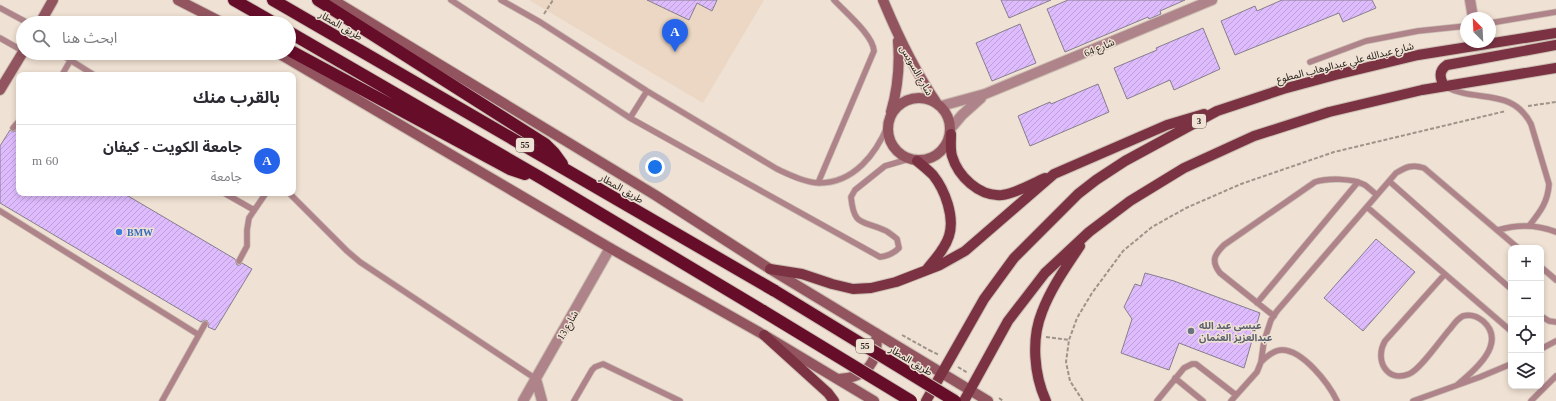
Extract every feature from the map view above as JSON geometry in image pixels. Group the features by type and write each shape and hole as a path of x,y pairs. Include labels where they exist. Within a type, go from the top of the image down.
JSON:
{"highway":[{"path":"234,0 262,16"},
{"name":"طريق المطار","path":"274,0 775,291 955,401"},
{"path":"318,0 545,144 554,153 563,167"},
{"name":"55","path":"296,36 541,178 912,401"},
{"path":"296,54 510,169 541,178"}],"main road":[{"path":"44,16 53,0"},
{"path":"178,0 209,16"},
{"name":"طريق المطار","path":"333,0 655,194 770,269 988,401"},
{"name":"شارع السويس","path":"883,0 898,37 922,82 939,104"},
{"name":"شارع عبدالله علي عبدالوهاب المطوع","path":"942,374 984,299 1004,270 1027,244 1068,203 1096,180 1125,161 1218,111 1284,89 1411,57 1556,33"},
{"name":"شارع السويس","path":"889,122 896,93 900,65 898,37"},
{"path":"1444,86 1440,78 1440,74 1447,65 1556,45"},
{"path":"0,90 18,60"},
{"path":"290,60 874,401"},
{"path":"964,401 1008,321 1045,273 1089,232 1130,201 1184,168 1254,136 1329,112 1444,86 1556,68"},
{"path":"925,271 945,245 951,225 950,214 943,193 932,175 913,160 901,155 890,142 888,133 889,122 894,110 909,100 920,98 939,104 948,116 951,131 952,154 958,168 972,185 991,194 1003,195 1167,125 1202,114 1218,111"},
{"path":"913,160 928,159 939,154 946,145 951,131"},
{"path":"770,269 787,271 832,284 860,289 896,282 954,258 965,251 1054,174"},
{"path":"1046,401 1042,393 1036,365 1036,336 1041,313 1055,284 1089,232"},
{"path":"838,379 850,379 861,374 870,366 876,356 878,344 876,333"},
{"path":"764,336 828,393 834,401"},
{"name":"3","path":"926,401 942,374"}],"street":[{"name":"شارع 64","path":"939,104 985,94 1212,0"},
{"path":"1470,0 1472,12"},
{"name":"شارع 64","path":"951,131 973,104 985,94"},
{"name":"شارع 13","path":"523,401 610,248"},
{"path":"536,379 542,401"}],"lane":[{"path":"451,0 630,118 880,257 894,253 899,248 897,239 886,230 862,223 854,215 851,197 855,190 885,166 913,160"},
{"path":"459,0 462,7"},
{"path":"501,0 540,22 647,91 778,169 799,179 818,183 837,181 854,172 871,156 881,141 889,122"},
{"path":"818,183 874,51 874,46 868,36 834,0"},
{"path":"0,8 16,17"},
{"path":"1496,22 1556,12"},
{"path":"1310,62 1366,41 1418,31 1460,27"},
{"path":"0,38 16,48"},
{"path":"64,72 70,61 89,72"},
{"path":"1444,86 1469,95 1499,98 1510,102 1526,115 1531,124 1549,184 1546,204 1529,226"},
{"path":"630,118 647,91"},
{"path":"13,128 16,124"},
{"path":"1231,401 1257,372 1261,362 1264,341 1274,316 1377,195 1403,168 1411,165 1424,168 1515,245"},
{"path":"1274,316 1220,273 1215,266 1214,257 1218,252 1224,245 1315,182 1321,180 1352,180 1364,185 1377,195"},
{"path":"1257,303 1358,182"},
{"path":"1389,182 1508,286"},
{"path":"229,196 254,210"},
{"path":"239,261 247,246 249,218 264,196"},
{"path":"292,196 360,262 536,379"},
{"path":"1367,207 1508,328"},
{"path":"0,211 199,335"},
{"path":"1498,230 1513,226 1529,226 1546,228 1556,232"},
{"path":"1544,270 1556,280"},
{"path":"1445,274 1384,341 1381,347 1380,359 1382,365 1391,373 1403,376 1409,374 1419,366 1458,319 1469,315 1474,316 1481,319 1490,330 1490,345 1481,364 1458,385"},
{"path":"1543,317 1549,321 1556,322"},
{"path":"162,401 205,324"},
{"path":"1544,347 1556,341"},
{"path":"1261,362 1272,353 1281,350 1292,351 1321,375 1337,401"},
{"path":"574,401 592,370 603,364 680,401"},
{"path":"1157,401 1187,365 1196,364 1236,395"},
{"path":"1413,401 1508,365"},
{"path":"1531,401 1556,376"},
{"path":"1175,378 1203,401"}],"path":[{"path":"540,22 553,0"},
{"path":"902,335 929,350"},
{"path":"1036,336 1069,340"}],"shaded area":[{"path":"529,0 764,0 703,103"}],"building":[{"path":"647,0 717,0 712,11 697,3 689,20"},
{"path":"1001,0 1051,0 1009,18"},
{"path":"1068,0 1185,0 1160,11 1161,14 1149,19 1148,17 1065,52 1047,9"},
{"path":"1282,0 1372,0 1376,8 1343,22 1339,13 1235,55 1221,21 1255,6 1257,11"},
{"path":"1020,24 1036,63 992,81 976,43"},
{"path":"1203,28 1220,69 1174,90 1170,80 1127,99 1114,68 1157,50 1156,48"},
{"path":"1098,84 1109,112 1030,146 1018,116"},
{"name":"BMW","path":"10,130 13,132 16,130 16,196 128,196 235,259 237,265 242,263 252,269 215,330 208,327 209,324 207,321 205,320 201,322 0,203 0,146"},
{"path":"1376,239 1415,272 1363,331 1324,298"},
{"name":"عيسى عبد الله عبدالعزيز العثمان","path":"1145,273 1174,281 1260,313 1244,368 1179,343 1169,370 1121,353 1132,319 1124,307 1135,284 1141,286"}],"place":[{"name":"جامعة الكويت - كيفان","path":"675,52"},
{"name":"BMW","path":"119,232"},
{"name":"عيسى عبد الله عبدالعزيز العثمان","path":"1191,331"}]}
